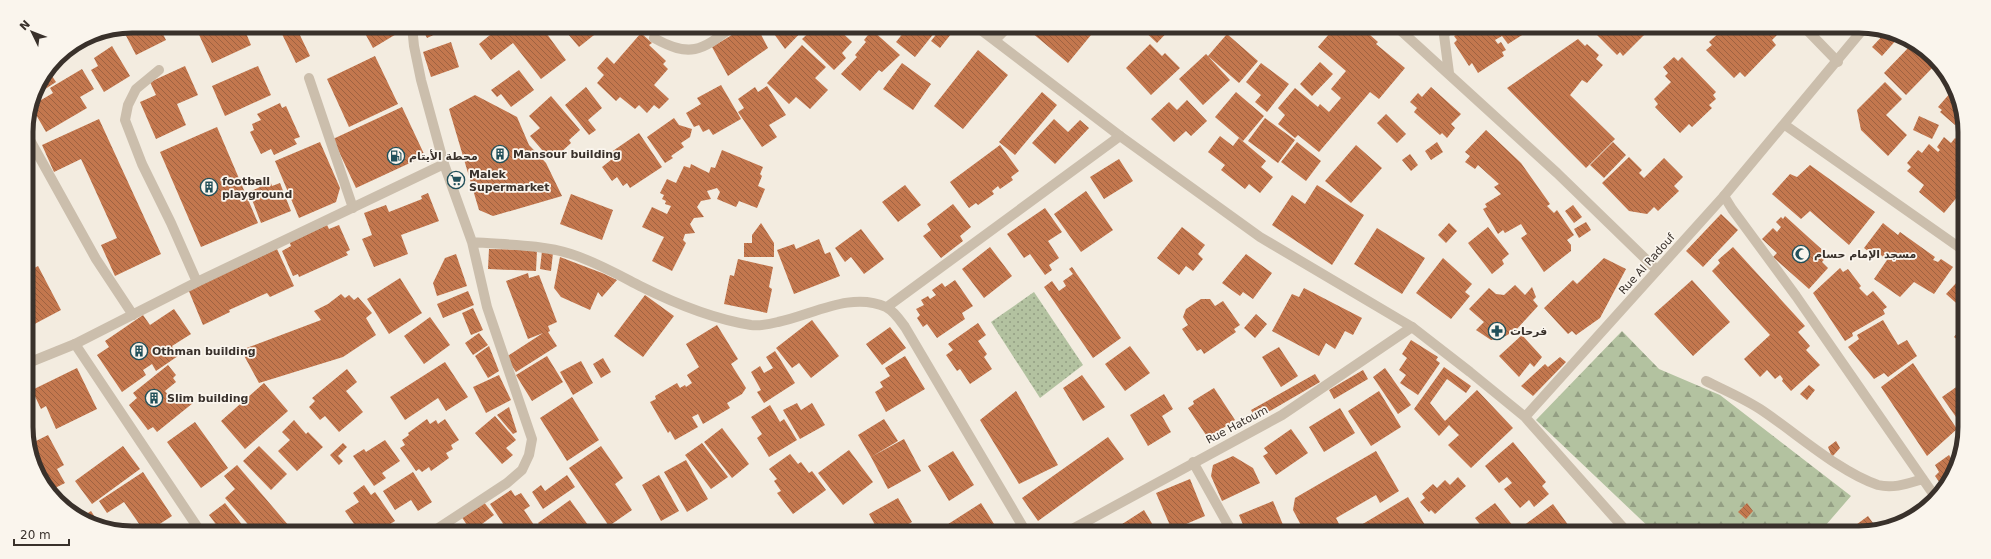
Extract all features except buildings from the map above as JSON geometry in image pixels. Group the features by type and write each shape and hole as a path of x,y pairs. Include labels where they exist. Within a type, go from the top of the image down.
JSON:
{"street":[{"path":"413,33 421,80 444,164 472,242 487,307 532,439 529,456 522,470 507,483 442,526"},
{"path":"654,38 672,48 694,50 723,33"},
{"path":"985,33 1120,136 1260,237 1412,327 1525,417 1623,526"},
{"path":"995,40 1002,33"},
{"path":"1404,33 1449,72 1557,173 1657,270"},
{"path":"1446,33 1444,35 1449,72"},
{"path":"1810,33 1838,62"},
{"name":"Rue Al Radouf","path":"1525,417 1724,196 1838,62 1860,33"},
{"path":"159,70 136,89 128,105 125,120 142,164 197,282"},
{"path":"309,78 352,208"},
{"path":"1785,125 1958,246"},
{"path":"887,307 1120,136"},
{"path":"33,146 96,259 133,315"},
{"path":"33,361 75,344 197,282 444,164"},
{"path":"1724,196 1796,296 1933,493"},
{"path":"472,242 552,250 571,254 608,268 641,286 698,310 732,322 754,325 794,319 849,302 868,302 887,307 905,326 1022,526"},
{"name":"Rue Hatoum","path":"1078,526 1193,462 1282,415 1412,327"},
{"path":"75,344 197,526"},
{"path":"1706,381 1759,408 1832,460 1867,480 1879,485 1897,486 1923,479"},
{"path":"1193,462 1229,526"}],"green space":[{"path":"1034,292 1083,365 1040,398 991,322"},
{"path":"1622,331 1659,369 1720,395 1851,496 1825,526 1648,526 1536,420"}],"place":[{"name":"Mansour building","path":"500,154"},
{"name":"محطة الأيتام","path":"396,156"},
{"name":"Malek Supermarket","path":"456,180"},
{"name":"football playground","path":"209,187"},
{"name":"مسجد الإمام حسام","path":"1801,254"},
{"name":"فرحات","path":"1497,331"},
{"name":"Othman building","path":"139,351"},
{"name":"Slim building","path":"154,398"}]}
